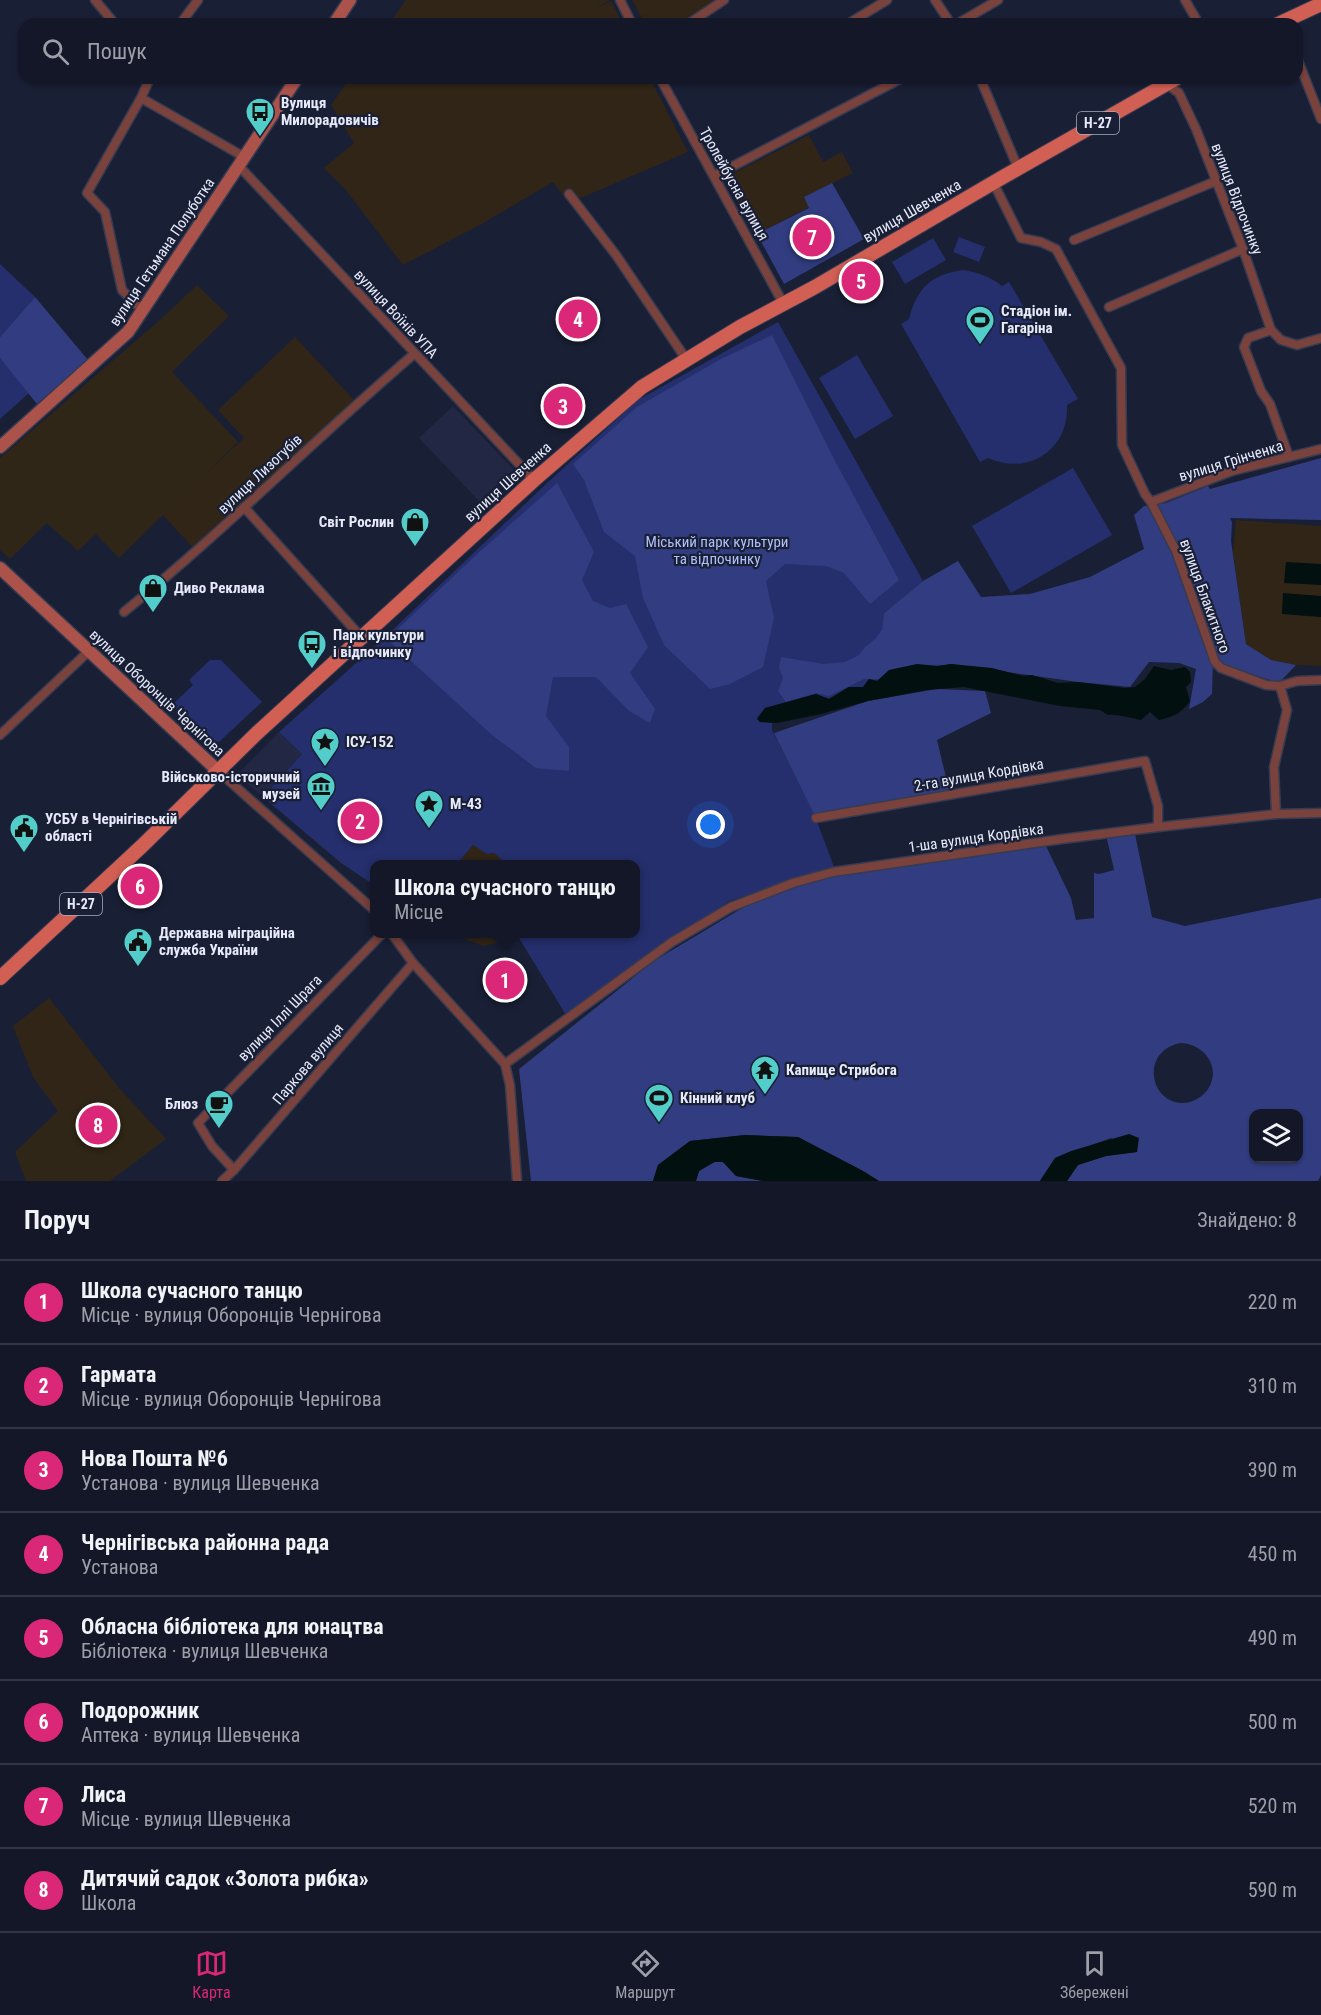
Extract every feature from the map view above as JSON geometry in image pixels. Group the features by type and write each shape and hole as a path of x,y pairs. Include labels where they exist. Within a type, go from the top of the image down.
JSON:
{"main road":[{"path":"1290,18 1317,3"},
{"name":"вулиця Шевченка","path":"0,978 148,840 217,771 534,480 642,387 686,359 1167,84"}],"street":[{"path":"95,0 110,18"},
{"path":"184,18 198,0"},
{"path":"338,18 351,0"},
{"path":"620,0 629,18"},
{"path":"697,18 724,0"},
{"path":"858,18 887,0"},
{"path":"935,0 947,18"},
{"path":"967,18 998,0"},
{"path":"1185,0 1196,18"},
{"path":"1303,73 1321,119"},
{"path":"144,309 122,290 105,212 87,193 147,84"},
{"name":"вулиця Гетьмана Полуботка","path":"0,447 128,332 293,84"},
{"name":"Тролейбусна вулиця","path":"663,84 783,303"},
{"path":"714,176 890,84"},
{"path":"983,84 1018,168"},
{"name":"вулиця Відпочинку","path":"1174,84 1196,129 1243,249 1271,330"},
{"name":"вулиця Воїнів УПА","path":"141,98 239,153 243,168 414,354 534,480"},
{"path":"1074,240 1216,181"},
{"name":"вулиця Блакитного","path":"993,182 1021,238 1041,242 1056,249 1121,368 1122,445 1176,551 1215,662 1233,674 1266,685 1280,686 1297,681 1321,680"},
{"path":"569,194 616,255 686,359"},
{"path":"1109,307 1243,249"},
{"path":"1289,457 1270,404 1261,391 1244,347 1248,338 1271,330 1281,340 1297,345 1321,338"},
{"name":"вулиця Лизогубів","path":"124,612 182,565 358,402 414,354"},
{"name":"вулиця Грінченка","path":"1151,502 1232,471 1321,449"},
{"path":"244,507 362,638"},
{"name":"вулиця Оборонців Чернігова","path":"0,568 217,771 370,906"},
{"path":"0,735 90,650"},
{"path":"1276,814 1274,767 1287,710 1280,686"},
{"name":"2-га вулиця Кордівка","path":"816,818 1146,761 1158,806 1158,828"},
{"name":"1-ша вулиця Кордівка","path":"505,1064 654,955 731,907 793,883 832,872 1062,839 1276,814 1321,813"},
{"name":"вулиця Іллі Шрага","path":"234,1170 212,1146 198,1123 377,938"},
{"path":"396,938 413,963 505,1064 510,1085 517,1181"},
{"name":"Паркова вулиця","path":"222,1181 413,963"}],"shaded area":[{"path":"406,0 610,0 595,9 611,1 620,18 393,18"},
{"path":"632,0 714,1 687,18 642,18"},
{"path":"346,84 653,84 688,152 569,203 553,182 480,225 403,265 345,189 324,168 354,143 331,105"},
{"path":"809,135 823,162 842,152 853,173 804,197 809,207 757,234 752,231 724,178"},
{"path":"197,285 229,316 172,372 238,442 119,558 96,534 78,551 47,523 10,559 0,550 0,458 160,320"},
{"path":"295,337 355,401 196,551 162,514 244,438 218,410"},
{"path":"453,406 514,470 479,501 419,438"},
{"path":"1236,520 1321,526 1321,666 1296,665 1271,660 1246,644 1233,552"},
{"path":"1286,562 1321,564 1321,585 1284,583"},
{"path":"1283,593 1321,596 1321,617 1282,614"},
{"path":"917,664 938,666 951,664 992,668 1023,676 1032,675 1058,683 1078,682 1125,688 1135,687 1145,679 1154,666 1171,670 1185,667 1190,672 1191,682 1186,687 1190,701 1184,709 1173,716 1159,720 1150,712 1141,720 1108,715 1100,710 1060,706 964,687 927,690 868,701 777,723 760,722 757,719 765,708 816,694 829,699 849,687 863,687 869,679 877,681 889,670"},
{"path":"279,732 302,754 263,797 237,775"},
{"path":"473,845 487,854 494,853 502,860 460,860"},
{"path":"462,938 519,938 483,946"},
{"path":"49,998 119,1088 73,1111 58,1111 33,1077 13,1026"},
{"path":"119,1088 166,1139 110,1181 26,1181 15,1152 58,1111 73,1111"},
{"path":"1129,1134 1139,1138 1137,1152 1106,1156 1078,1165 1067,1181 1040,1181 1055,1158"},
{"path":"745,1135 798,1137 879,1181 763,1181 736,1176 723,1162 714,1162 699,1171 696,1181 653,1181 658,1165 690,1141"}],"green space":[{"path":"832,183 864,239 784,284 757,234 809,208 804,197"},
{"path":"959,237 985,247 979,262 953,252"},
{"path":"933,238 946,260 905,284 892,262"},
{"path":"0,264 35,297 0,337"},
{"name":"Стадіон ім. Гагаріна","path":"964,270 984,275 1002,286 1009,282 1078,399 1067,405 1066,421 1061,435 1053,446 1043,455 1031,461 1017,464 1003,463 988,458 980,462 901,324 909,319 916,299 927,284 943,275"},
{"path":"35,297 88,360 37,404 0,358 0,337"},
{"name":"Міський парк культури та відпочинку","path":"778,322 923,581 884,613 880,679 877,681 869,679 863,687 849,687 828,699 816,694 765,708 757,718 760,722 772,723 772,730 812,808 834,867 729,901 566,1015 519,938 640,938 640,860 502,860 494,853 487,854 473,845 460,860 370,860 370,882 341,863 263,797 302,754 279,732 383,639 638,400"},
{"path":"772,335 834,459 899,580 870,604 844,573 826,566 785,564 766,581 774,618 763,667 730,684 710,689 664,645 643,598 635,556 604,532 584,480 573,464 637,407 721,359"},
{"path":"857,355 893,416 855,439 819,378"},
{"path":"0,358 29,393 0,419"},
{"path":"1321,458 1321,520 1230,518 1232,522 1231,541 1246,644 1271,660 1296,665 1279,683 1213,661 1212,694 1189,709 1196,669 1179,663 1149,662 1130,687 951,664 896,670 880,679 864,679 829,696 816,693 786,702 778,691 783,678 779,667 781,657 824,664 845,662 859,655 882,630 884,613 923,581 958,561 981,597 1030,594 1090,577 1144,549 1134,515 1144,506 1166,503 1208,486 1210,489"},
{"path":"1073,468 1112,535 1011,593 972,526"},
{"path":"557,483 594,552 582,580 593,601 610,608 626,604 648,647 630,673 655,709 650,723 629,711 596,677 553,677 546,716 569,747 569,771 536,768 492,735 387,639"},
{"path":"210,660 221,660 262,702 219,742 206,739 172,705 193,685 189,680"},
{"path":"937,689 985,691 991,713 937,740 950,794 816,818 774,733 868,701"},
{"path":"1135,834 1152,917 1185,926 1321,898 1321,1175 1318,1181 1067,1181 1078,1165 1106,1156 1137,1152 1111,1138 1055,1158 1040,1181 879,1181 798,1137 745,1135 690,1141 658,1165 653,1181 531,1181 519,1069 654,961 754,901 806,882 862,871 1046,846 1071,898 1076,920 1094,918 1094,873 1114,870 1107,839 1114,835","holes":["1181,1043 1189,1044 1203,1052 1208,1058 1212,1065 1212,1081 1198,1099 1190,1102 1177,1102 1166,1098 1158,1089 1154,1079 1154,1068 1158,1057 1167,1048"]},
{"path":"715,1162 723,1162 736,1176 763,1181 696,1181 699,1171"}],"place":[{"name":"Вулиця Милорадовичів","path":"260,138"},
{"name":"Лиса","path":"812,237"},
{"name":"Обласна бібліотека для юнацтва","path":"861,281"},
{"name":"Чернігівська районна рада","path":"578,319"},
{"name":"Стадіон ім. Гагаріна","path":"980,346"},
{"name":"Нова Пошта №6","path":"563,406"},
{"name":"Світ Рослин","path":"415,548"},
{"name":"Диво Реклама","path":"153,614"},
{"name":"Парк культури і відпочинку","path":"312,670"},
{"name":"ІСУ-152","path":"325,768"},
{"name":"Військово-історичний музей","path":"321,812"},
{"name":"Гармата","path":"360,821"},
{"name":"М-43","path":"429,830"},
{"name":"УСБУ в Чернігівській області","path":"24,854"},
{"name":"Подорожник","path":"140,886"},
{"name":"Державна міграційна служба України","path":"138,968"},
{"name":"Школа сучасного танцю","path":"505,980"},
{"name":"Капище Стрибога","path":"765,1096"},
{"name":"Кінний клуб","path":"659,1124"},
{"name":"Дитячий садок «Золота рибка»","path":"98,1125"},
{"name":"Блюз","path":"219,1130"}]}
